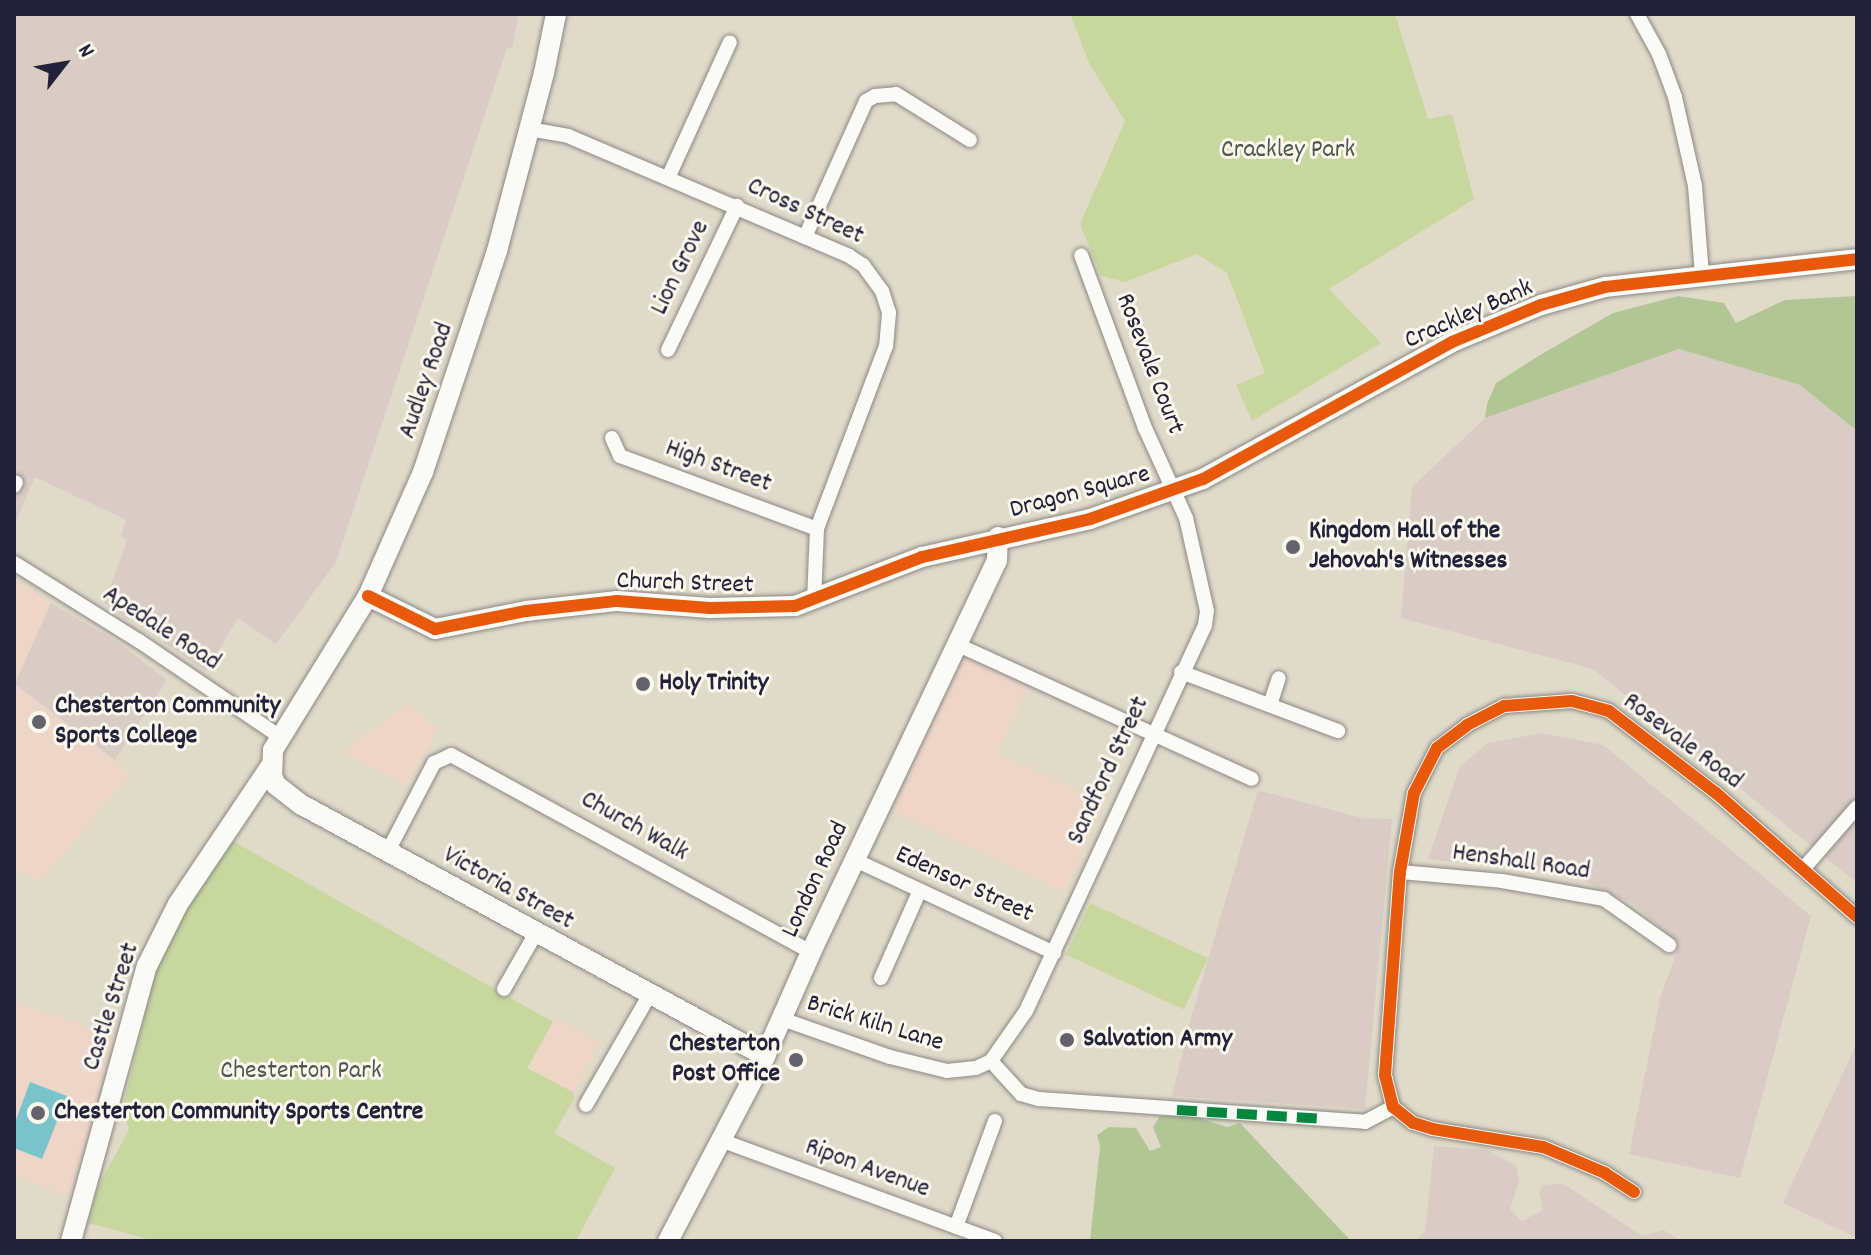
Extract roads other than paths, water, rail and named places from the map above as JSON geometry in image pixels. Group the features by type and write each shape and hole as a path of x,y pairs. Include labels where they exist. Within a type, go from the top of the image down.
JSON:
{"street":[{"name":"Audley Road","path":"280,737 368,596 423,472 497,251 556,14"},
{"path":"1637,14 1659,54 1675,97 1695,186 1702,275"},
{"path":"668,178 730,42"},
{"path":"805,237 849,137 871,98 896,94 970,140"},
{"name":"Cross Street","path":"529,129 568,136 805,237 863,265 882,291 889,313 886,346 817,529 814,600"},
{"name":"Lion Grove","path":"668,350 737,206"},
{"name":"Rosevale Court","path":"1081,255 1121,368 1174,490"},
{"name":"Crackley Bank","path":"1174,490 1203,479 1452,342 1504,318 1605,287 1857,259"},
{"name":"High Street","path":"612,438 620,456 817,529"},
{"name":"Dragon Square","path":"998,537 1090,519 1174,490"},
{"name":"Sandford Street","path":"991,1061 1026,1011 1205,625 1207,611 1186,518 1174,490"},
{"name":"Church Street","path":"368,596 435,629 526,611 617,601 773,609 814,600 922,557 998,537"},
{"name":"London Road","path":"668,1241 765,1056 811,952 997,561 998,537"},
{"name":"Apedale Road","path":"14,563 139,641 280,737"},
{"path":"956,644 1252,779"},
{"path":"1181,672 1338,731"},
{"path":"1270,705 1279,678"},
{"name":"Rosevale Road","path":"1393,1107 1385,1075 1400,872 1414,793 1437,748 1467,725 1504,706 1572,701 1609,711 1716,793 1857,917"},
{"path":"270,767 280,737"},
{"name":"Church Walk","path":"387,853 434,763 451,755 811,952"},
{"name":"Victoria Street","path":"270,767 276,785 286,794 387,853 765,1056"},
{"name":"Castle Street","path":"71,1241 147,966 178,904 270,767"},
{"path":"1803,869 1857,807"},
{"name":"Edensor Street","path":"855,860 1054,953"},
{"name":"Henshall Road","path":"1400,872 1502,881 1604,899 1669,945"},
{"path":"881,978 920,890"},
{"path":"504,989 536,933"},
{"path":"586,1105 649,996"},
{"name":"Brick Kiln Lane","path":"782,1019 890,1057 947,1071 976,1068 991,1061"},
{"path":"991,1061 1021,1094 1039,1099 1365,1122 1393,1107 1413,1123 1433,1129 1543,1147 1605,1173 1634,1192"},
{"path":"956,1227 995,1121"},
{"name":"Ripon Avenue","path":"723,1141 995,1241"}],"water":[{"name":"Chesterton Community Sports Centre","path":"30,1082 67,1096 42,1159 14,1148 14,1125"}],"place":[{"name":"Kingdom Hall of the Jehovah's Witnesses","path":"1293,547"},
{"name":"Holy Trinity","path":"643,684"},
{"name":"Chesterton Community Sports College","path":"39,722"},
{"name":"Salvation Army","path":"1067,1040"},
{"name":"Chesterton Post Office","path":"796,1060"},
{"name":"Chesterton Community Sports Centre","path":"38,1113"}],"park label":[{"name":"Crackley Park","path":"1288,151"},
{"name":"Chesterton Park","path":"301,1072"}]}
